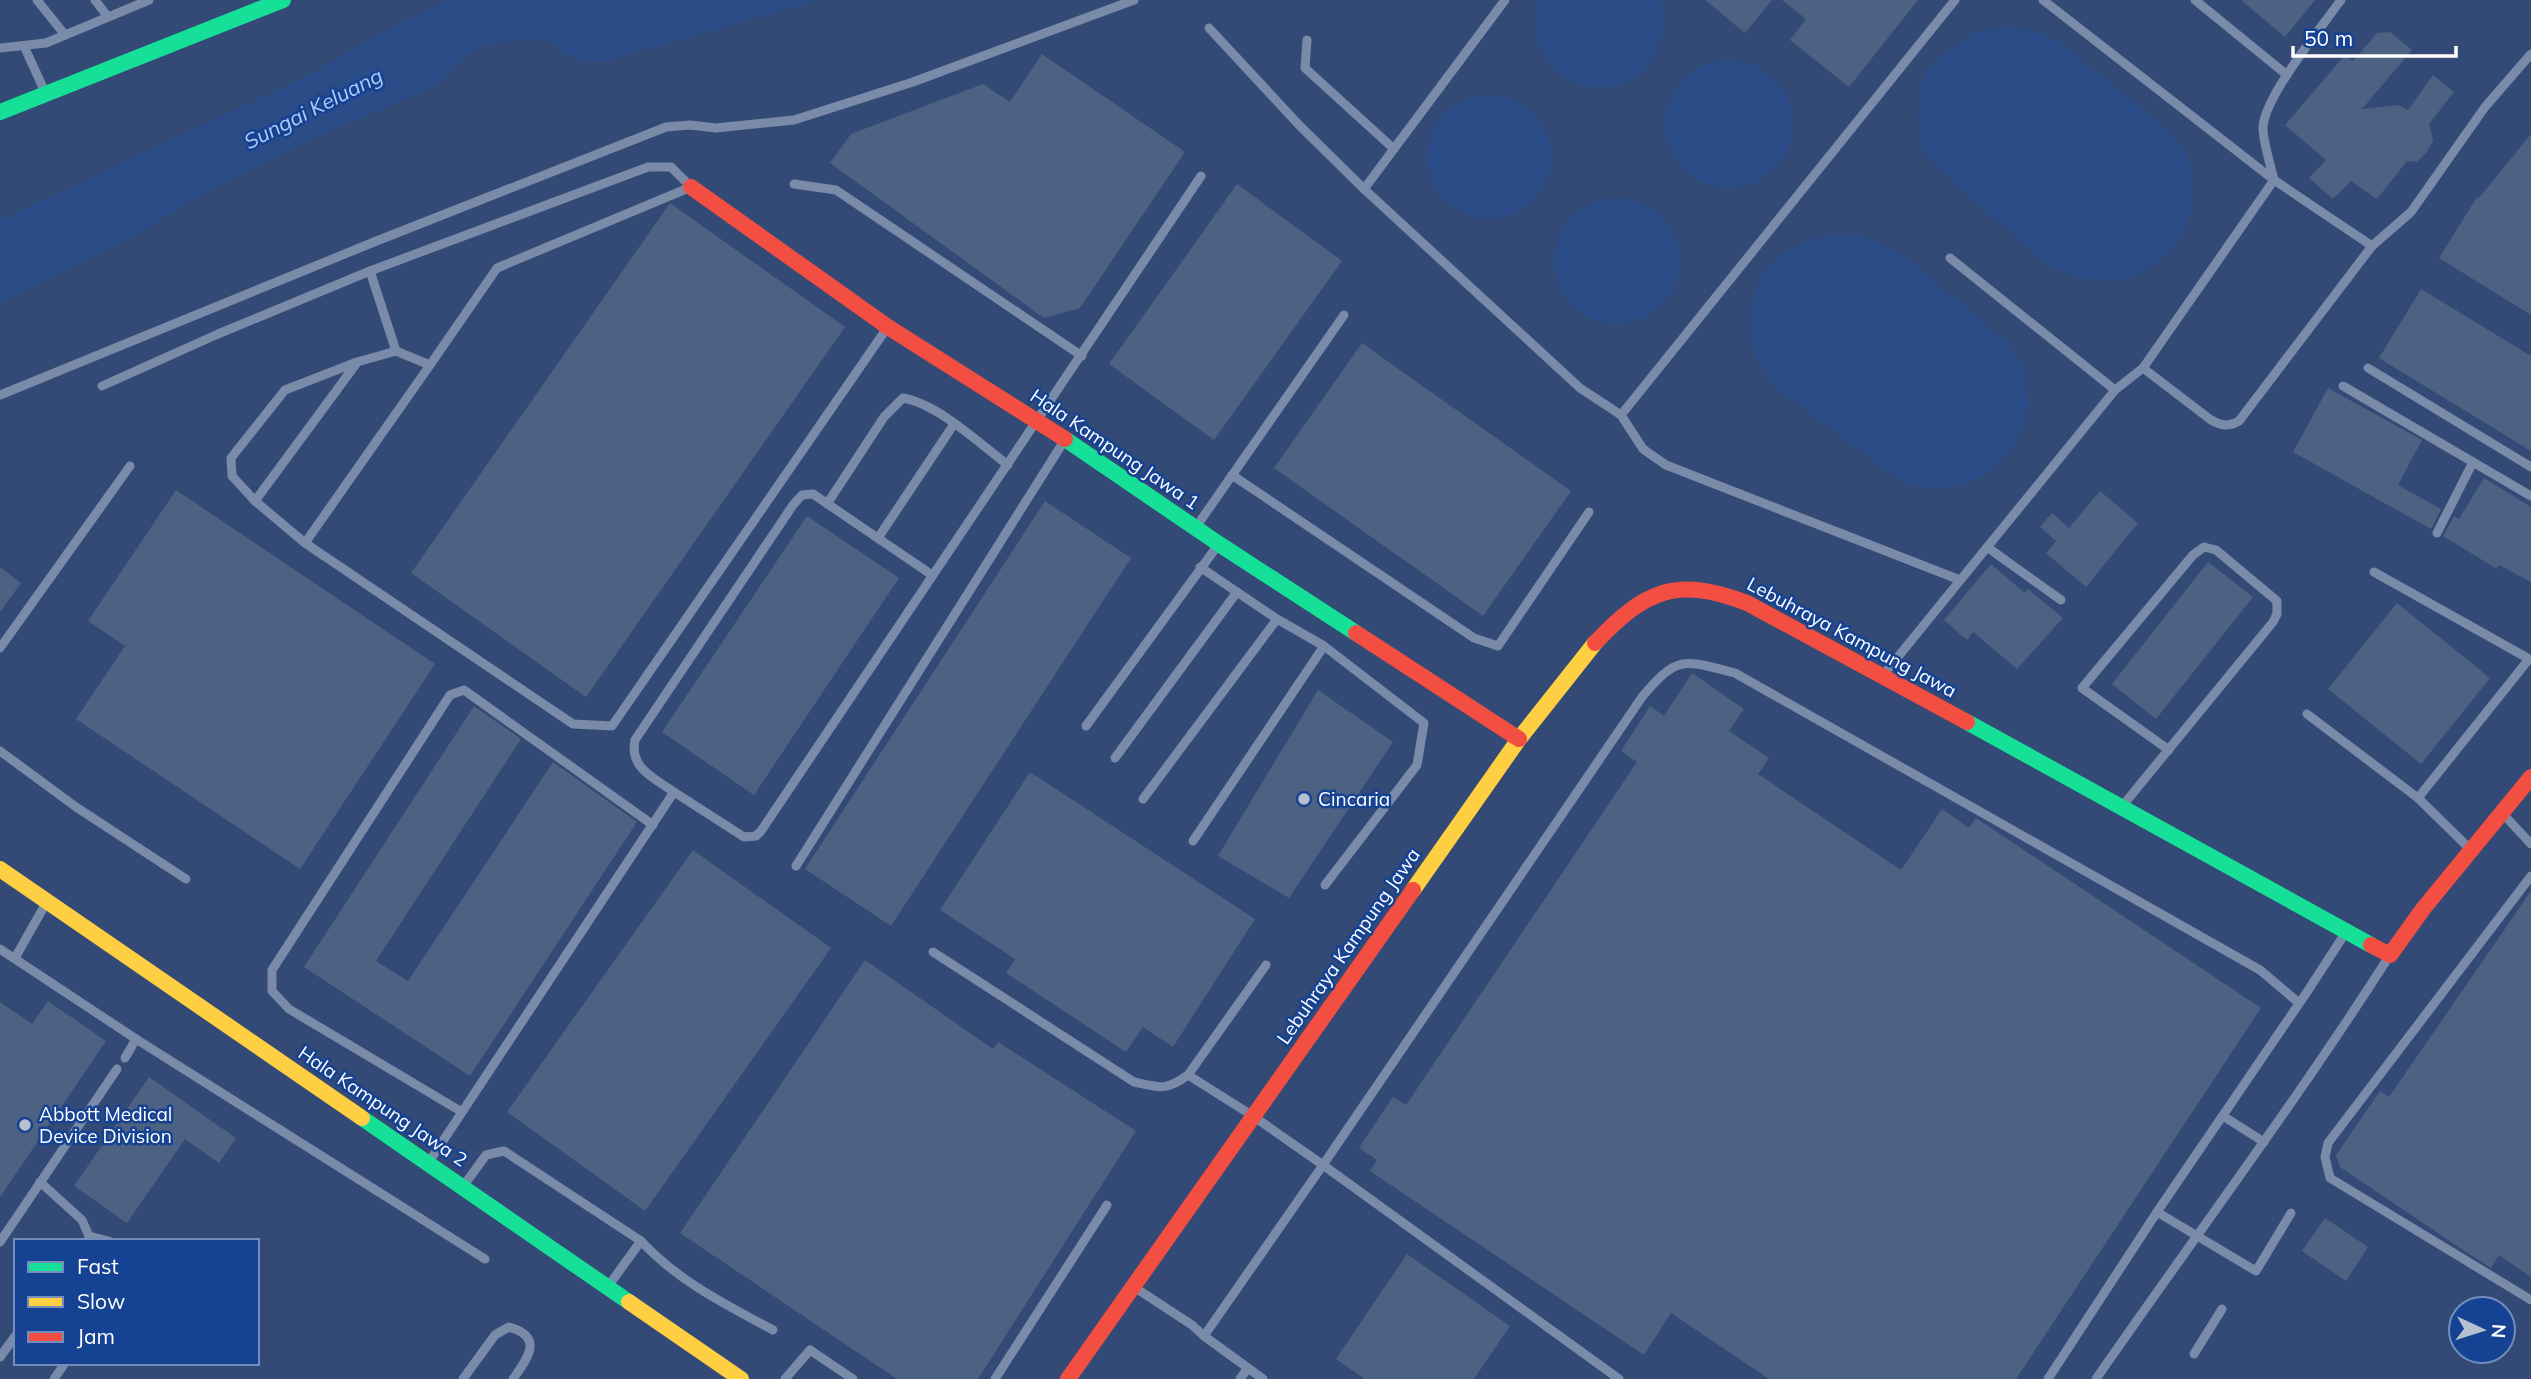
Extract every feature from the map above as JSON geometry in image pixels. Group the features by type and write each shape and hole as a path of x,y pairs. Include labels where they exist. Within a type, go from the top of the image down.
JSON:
{"street":[{"path":"0,112 283,0"},
{"name":"Hala Kampung Jawa 1","path":"691,187 888,327 1038,421 1219,544 1519,739"},
{"name":"Lebuhraya Kampung Jawa","path":"1068,1379 1519,739 1593,642 1644,600 1673,589 1694,588 1719,592 1747,603 2123,806 2390,955"},
{"path":"2390,955 2406,930 2531,777"},
{"name":"Hala Kampung Jawa 2","path":"0,869 741,1379"}],"lane":[{"path":"37,0 65,35"},
{"path":"95,0 108,17"},
{"path":"0,48 46,43 149,0"},
{"path":"0,395 436,217 666,127 690,125 716,128 794,120 914,82 1134,0"},
{"path":"1364,189 1505,0"},
{"path":"1621,415 1955,0"},
{"path":"2043,0 2274,180 2372,246"},
{"path":"2195,0 2287,75"},
{"path":"1882,676 2115,390 2143,368 2274,180 2263,127 2273,100 2287,75 2341,0"},
{"path":"1209,28 1299,125 1364,189 1580,388 1621,415 1643,449 1666,465 1960,580"},
{"path":"1307,40 1305,68 1394,149"},
{"path":"24,46 46,94"},
{"path":"2143,368 2211,421 2222,426 2231,426 2239,421 2372,246 2411,212 2485,107 2531,54"},
{"path":"102,386 370,271 648,167 671,167 691,187 497,268 305,543"},
{"path":"932,575 813,494 802,495 635,740 634,759 643,770 674,792 744,837 756,836 1082,356 1201,176"},
{"path":"794,184 836,190 1082,356"},
{"path":"1950,258 2115,390"},
{"path":"370,271 396,351"},
{"path":"1195,528 1344,315"},
{"path":"430,365 396,351 357,362 285,390 231,458 232,476 255,501 305,543 573,724 612,726 888,327"},
{"path":"255,501 357,362"},
{"path":"2368,368 2531,467"},
{"path":"2343,386 2531,496"},
{"path":"827,504 884,417 903,398 917,401 1008,465"},
{"path":"878,538 954,425"},
{"path":"796,866 1065,439"},
{"path":"2437,533 2473,461"},
{"path":"0,648 130,466"},
{"path":"1232,475 1474,638 1498,646 1589,512"},
{"path":"1086,726 1219,544"},
{"path":"1987,547 2061,600"},
{"path":"2123,806 2169,750 2273,622 2277,614 2277,601 2216,550 2204,547 2193,555 2082,688 2169,750"},
{"path":"1200,567 1277,619 1324,646 1424,723 1417,765 1325,884"},
{"path":"2374,572 2530,659 2418,798"},
{"path":"1115,758 1237,592"},
{"path":"1143,799 1277,619"},
{"path":"1193,841 1324,646"},
{"path":"1204,1336 1642,697 1662,673 1675,665 1699,664 1735,673 2260,970 2300,1003"},
{"path":"462,1112 289,1009 272,991 272,970 450,695 464,690 653,825"},
{"path":"2307,714 2418,798 2471,850"},
{"path":"0,751 76,807 186,879"},
{"path":"429,1162 674,792"},
{"path":"2503,814 2531,844"},
{"path":"2531,876 2328,1143 2325,1157 2330,1178 2531,1300"},
{"path":"15,958 47,902"},
{"path":"2048,1379 2346,931"},
{"path":"0,949 135,1039 485,1259"},
{"path":"933,952 1134,1082 1156,1087 1172,1087 1188,1075 1266,965"},
{"path":"2096,1379 2264,1142 2390,955"},
{"path":"125,1058 135,1039"},
{"path":"0,1242 117,1069"},
{"path":"1188,1075 1323,1165 1619,1379"},
{"path":"2223,1116 2264,1142"},
{"path":"463,1186 486,1155 503,1151 641,1241 701,1292 773,1330"},
{"path":"40,1182 82,1220 86,1238"},
{"path":"995,1379 1107,1205"},
{"path":"2157,1212 2256,1271 2291,1213"},
{"path":"608,1286 641,1241"},
{"path":"1133,1286 1192,1325 1263,1379"},
{"path":"2194,1354 2222,1309"},
{"path":"463,1379 495,1335 509,1327 529,1339 530,1344 528,1357 513,1379"},
{"path":"0,1357 14,1338"},
{"path":"785,1379 810,1350 853,1379"},
{"path":"1240,1379 1248,1368"}],"water":[{"name":"Sungai Keluang","path":"449,0 819,0 604,62 576,59 544,40 510,41 478,49 466,56 431,88 313,139 205,193 133,237 0,303 0,220 307,76 405,19"},
{"path":"1538,0 1661,0 1662,33 1658,48 1640,73 1627,82 1612,87 1579,84 1554,68 1538,44 1535,15"},
{"path":"2011,27 2039,32 2059,41 2170,132 2187,153 2194,183 2193,208 2181,236 2164,257 2139,274 2114,282 2081,278 2050,268 1936,167 1922,148 1918,119 1919,91 1925,73 1959,41 1978,31"},
{"path":"1729,60 1754,65 1774,79 1788,99 1793,124 1788,149 1774,169 1754,183 1729,188 1704,183 1684,169 1670,149 1665,124 1670,99 1684,79 1704,65"},
{"path":"1489,95 1513,100 1533,113 1546,133 1551,157 1546,181 1533,201 1513,214 1489,219 1465,214 1445,201 1432,181 1427,157 1432,133 1445,113 1465,100"},
{"path":"1617,198 1641,203 1661,217 1675,237 1680,261 1675,285 1661,305 1641,319 1617,324 1593,319 1573,305 1559,285 1554,261 1559,237 1573,217 1593,203"},
{"path":"1833,234 1863,236 1902,254 2008,342 2024,368 2029,405 2017,441 1994,470 1965,484 1933,490 1901,482 1775,388 1757,362 1751,336 1752,308 1760,277 1781,254 1811,240"}],"building":[{"path":"1705,0 1772,0 1745,33"},
{"path":"1782,0 1918,0 1849,87 1790,40 1806,19"},
{"path":"2241,0 2315,0 2285,37"},
{"path":"2390,32 2412,50 2362,109 2399,105 2408,110 2433,75 2454,92 2429,124 2433,140 2427,152 2417,162 2407,161 2377,199 2351,181 2333,199 2309,178 2326,160 2285,125 2345,55 2353,61 2377,33"},
{"path":"1042,54 1185,152 1080,308 1044,318 830,163 851,134 983,84 1010,102"},
{"path":"2531,134 2531,315 2439,258 2477,197 2479,198"},
{"path":"1237,184 1342,261 1214,440 1109,364"},
{"path":"670,203 845,327 586,697 411,573"},
{"path":"2421,289 2531,356 2531,451 2379,358"},
{"path":"1362,343 1571,491 1483,616 1274,468"},
{"path":"2328,388 2422,440 2398,485 2441,509 2431,529 2293,452"},
{"path":"2484,478 2531,507 2531,582 2499,565 2497,569 2443,536 2454,516 2459,519"},
{"path":"176,490 435,664 300,869 76,719 125,646 88,621"},
{"path":"2100,491 2138,523 2086,587 2046,553 2056,541 2040,527 2052,513 2069,528"},
{"path":"1045,501 1131,558 891,926 805,869"},
{"path":"807,516 899,578 754,795 662,732"},
{"path":"2208,562 2253,597 2156,719 2112,684"},
{"path":"1991,564 2025,593 2028,589 2063,618 2017,669 1973,632 1967,640 1944,620"},
{"path":"0,567 21,583 0,612"},
{"path":"2397,603 2490,678 2421,764 2328,689"},
{"path":"1692,673 1744,709 1729,731 1769,758 1758,774 1901,870 1942,809 1969,828 1976,818 2261,1008 2016,1379 1769,1379 1671,1313 1644,1355 1370,1171 1377,1160 1359,1148 1393,1097 1406,1105 1637,762 1621,751 1650,706 1664,716"},
{"name":"Cincaria","path":"1318,690 1393,742 1289,898 1218,856"},
{"path":"474,706 521,739 376,961 408,981 553,762 637,822 470,1076 304,967"},
{"path":"1030,772 1255,919 1173,1047 1143,1027 1126,1052 1006,973 1015,959 940,910"},
{"path":"693,850 831,948 645,1211 507,1112"},
{"path":"2531,891 2531,1277 2499,1255 2491,1268 2340,1167 2336,1155 2380,1091 2389,1097"},
{"path":"865,960 993,1049 998,1042 1136,1131 978,1379 897,1379 680,1233"},
{"name":"Abbott Medical Device Division","path":"48,1001 106,1041 0,1197 0,1002 32,1024"},
{"path":"149,1077 236,1138 219,1163 185,1139 127,1223 74,1186"},
{"path":"2325,1218 2368,1247 2346,1281 2302,1251"},
{"path":"1407,1254 1510,1326 1474,1379 1365,1379 1336,1359"}],"traffic: fast":[{"path":"0,112 283,0"},
{"path":"1065,439 1356,633"},
{"path":"1967,722 2371,945"},
{"path":"362,1118 629,1302"}],"traffic: slow":[{"path":"1413,890 1519,739 1595,643"},
{"path":"0,869 362,1118"},
{"path":"629,1302 741,1379"}],"traffic: jam":[{"path":"691,187 888,327 1065,439"},
{"path":"1595,643 1613,625 1646,600 1663,593 1700,590 1747,603 1967,722"},
{"path":"1356,633 1519,739"},
{"path":"2371,945 2390,955 2423,909 2531,777"},
{"path":"1068,1379 1413,890"}],"place":[{"name":"Cincaria","path":"1304,799"},
{"name":"Abbott Medical Device Division","path":"25,1125"}]}
